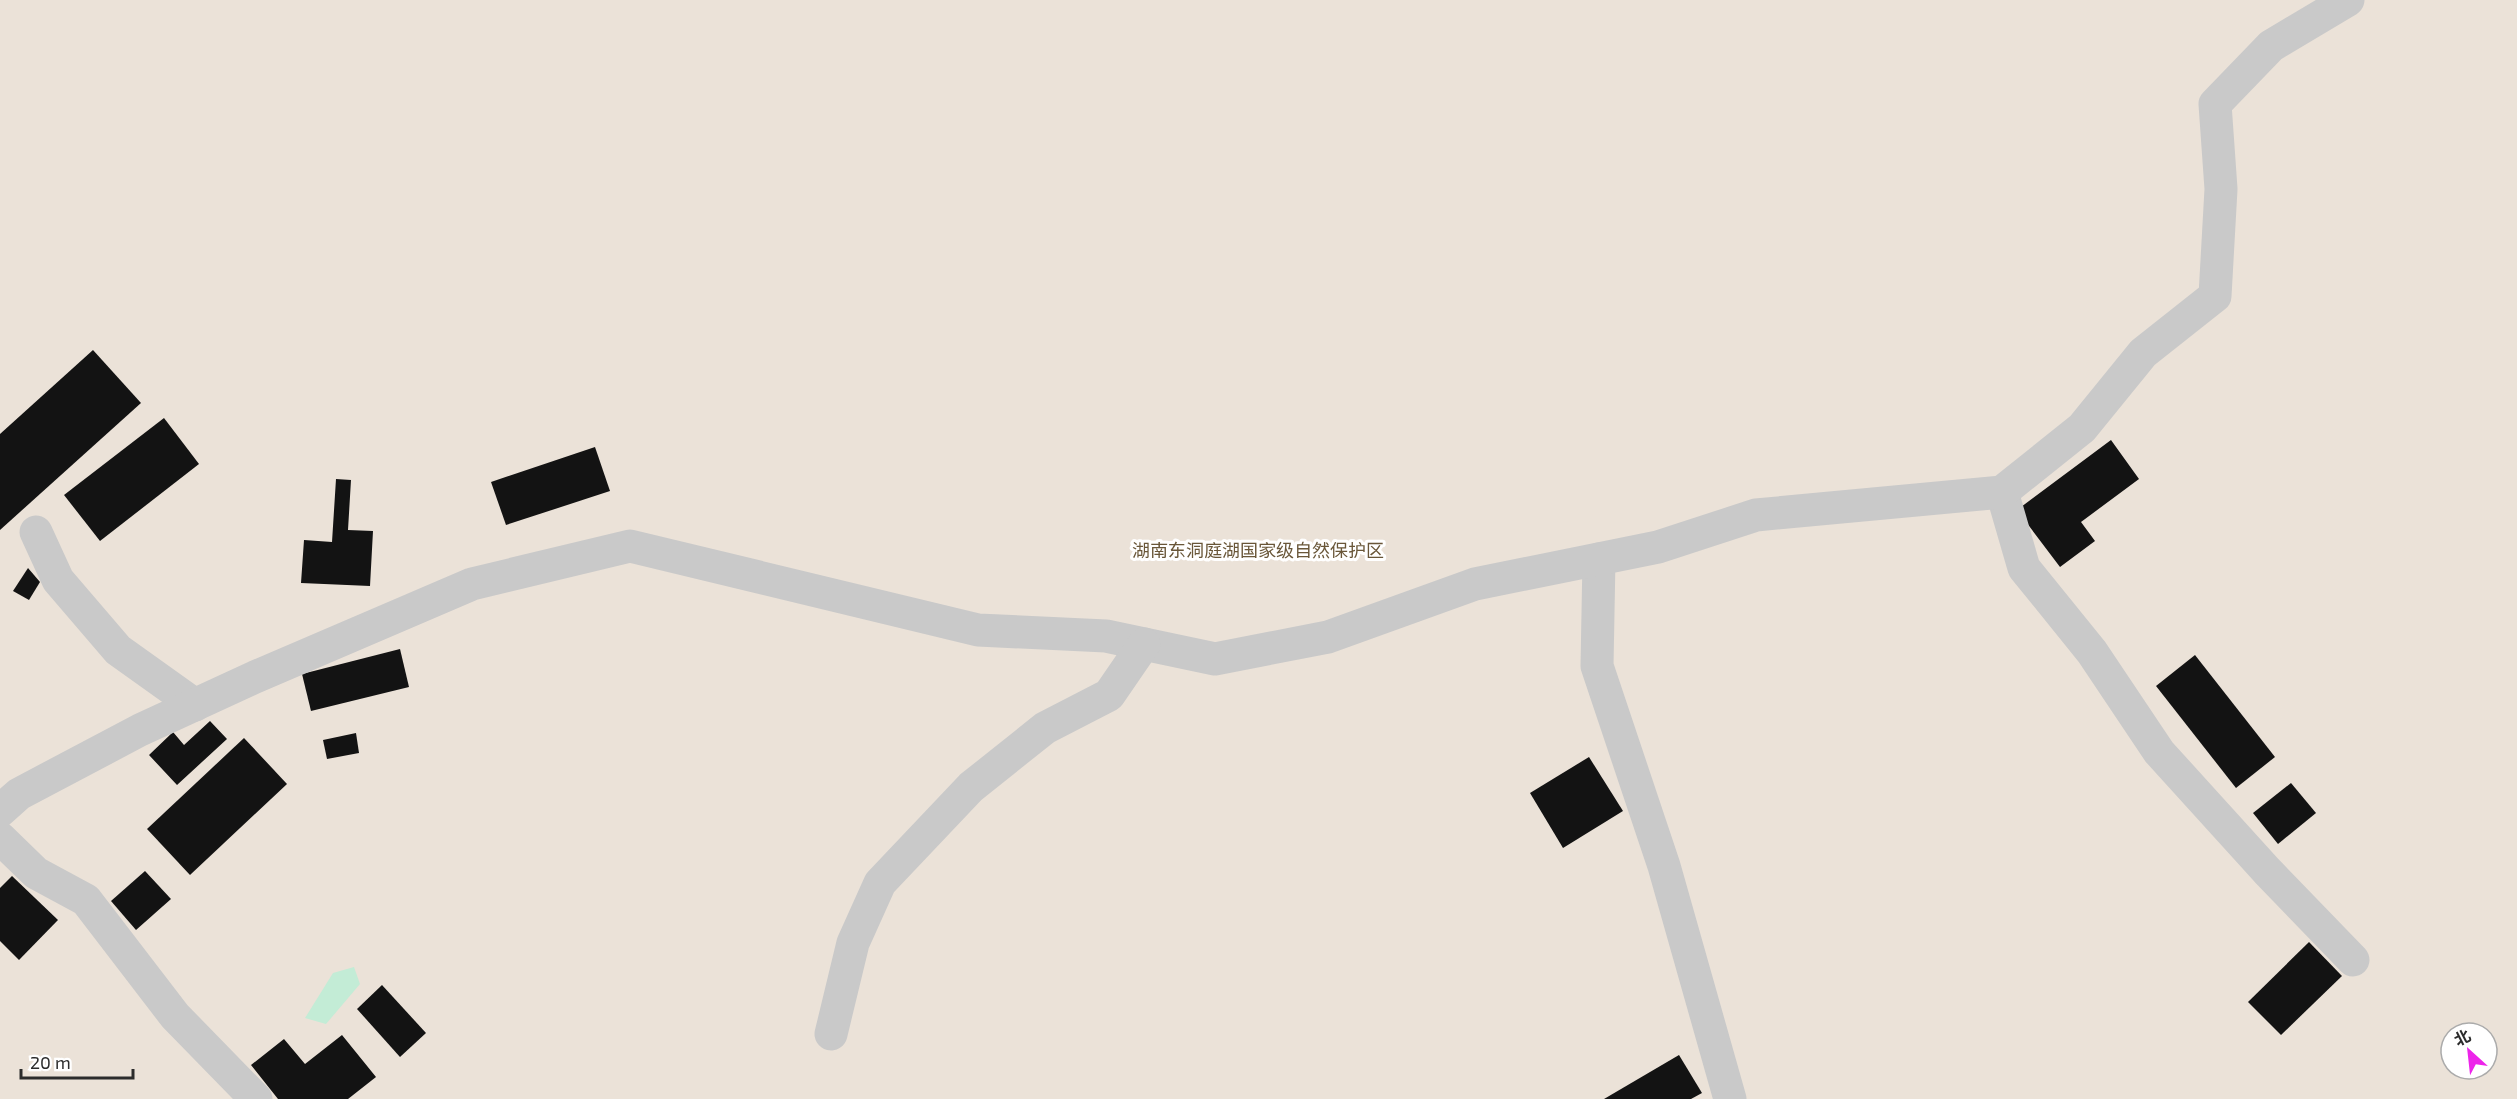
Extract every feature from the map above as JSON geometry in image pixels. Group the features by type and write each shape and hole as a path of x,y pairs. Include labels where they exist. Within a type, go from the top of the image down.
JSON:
{"street":[{"path":"0,812 19,794 140,730 255,677 472,584 630,546 978,630 1106,636 1215,659 1328,637 1475,584 1658,548 1756,515 2002,492 2082,428 2142,353 2215,296 2221,189 2215,104 2271,46 2349,0"},
{"path":"2002,492 2024,568 2092,652 2159,752 2267,871 2353,960"},
{"path":"36,532 58,580 118,650 195,705"},
{"path":"1599,559 1597,666 1664,866 1730,1099"},
{"path":"831,1034 853,943 880,883 970,787 1045,728 1109,695 1144,644"},
{"path":"0,838 36,873 86,900 176,1016 256,1099"}],"green space":[{"name":"湖南东洞庭湖国家级自然保护区","path":"0,0 2517,0 2517,1099 0,1099"}],"shaded area":[{"path":"354,967 360,984 326,1024 305,1018 333,973"}],"building":[{"path":"93,350 141,403 0,530 0,434"},
{"path":"164,418 199,464 100,541 64,495"},
{"path":"2111,440 2139,479 2081,522 2095,541 2060,567 2017,510"},
{"path":"595,447 610,491 506,525 491,482"},
{"path":"336,479 351,480 348,530 373,531 370,586 301,583 304,540 332,542"},
{"path":"28,568 40,582 29,600 13,591"},
{"path":"400,649 409,687 311,711 302,674"},
{"path":"2195,655 2275,757 2236,788 2156,686"},
{"path":"210,721 227,739 177,785 149,755 173,732 184,745"},
{"path":"356,733 359,753 327,759 323,740"},
{"path":"244,738 287,784 190,875 147,829"},
{"path":"1589,757 1623,811 1563,848 1530,793"},
{"path":"2291,783 2316,813 2278,844 2253,813"},
{"path":"145,871 171,899 136,930 111,901"},
{"path":"12,876 58,920 19,960 0,941 0,888"},
{"path":"2309,942 2342,976 2281,1035 2248,1002"},
{"path":"382,985 426,1033 400,1057 357,1009"},
{"path":"342,1035 376,1077 348,1099 278,1099 251,1065 284,1039 305,1064"},
{"path":"1679,1055 1702,1093 1691,1099 1604,1099"}]}
